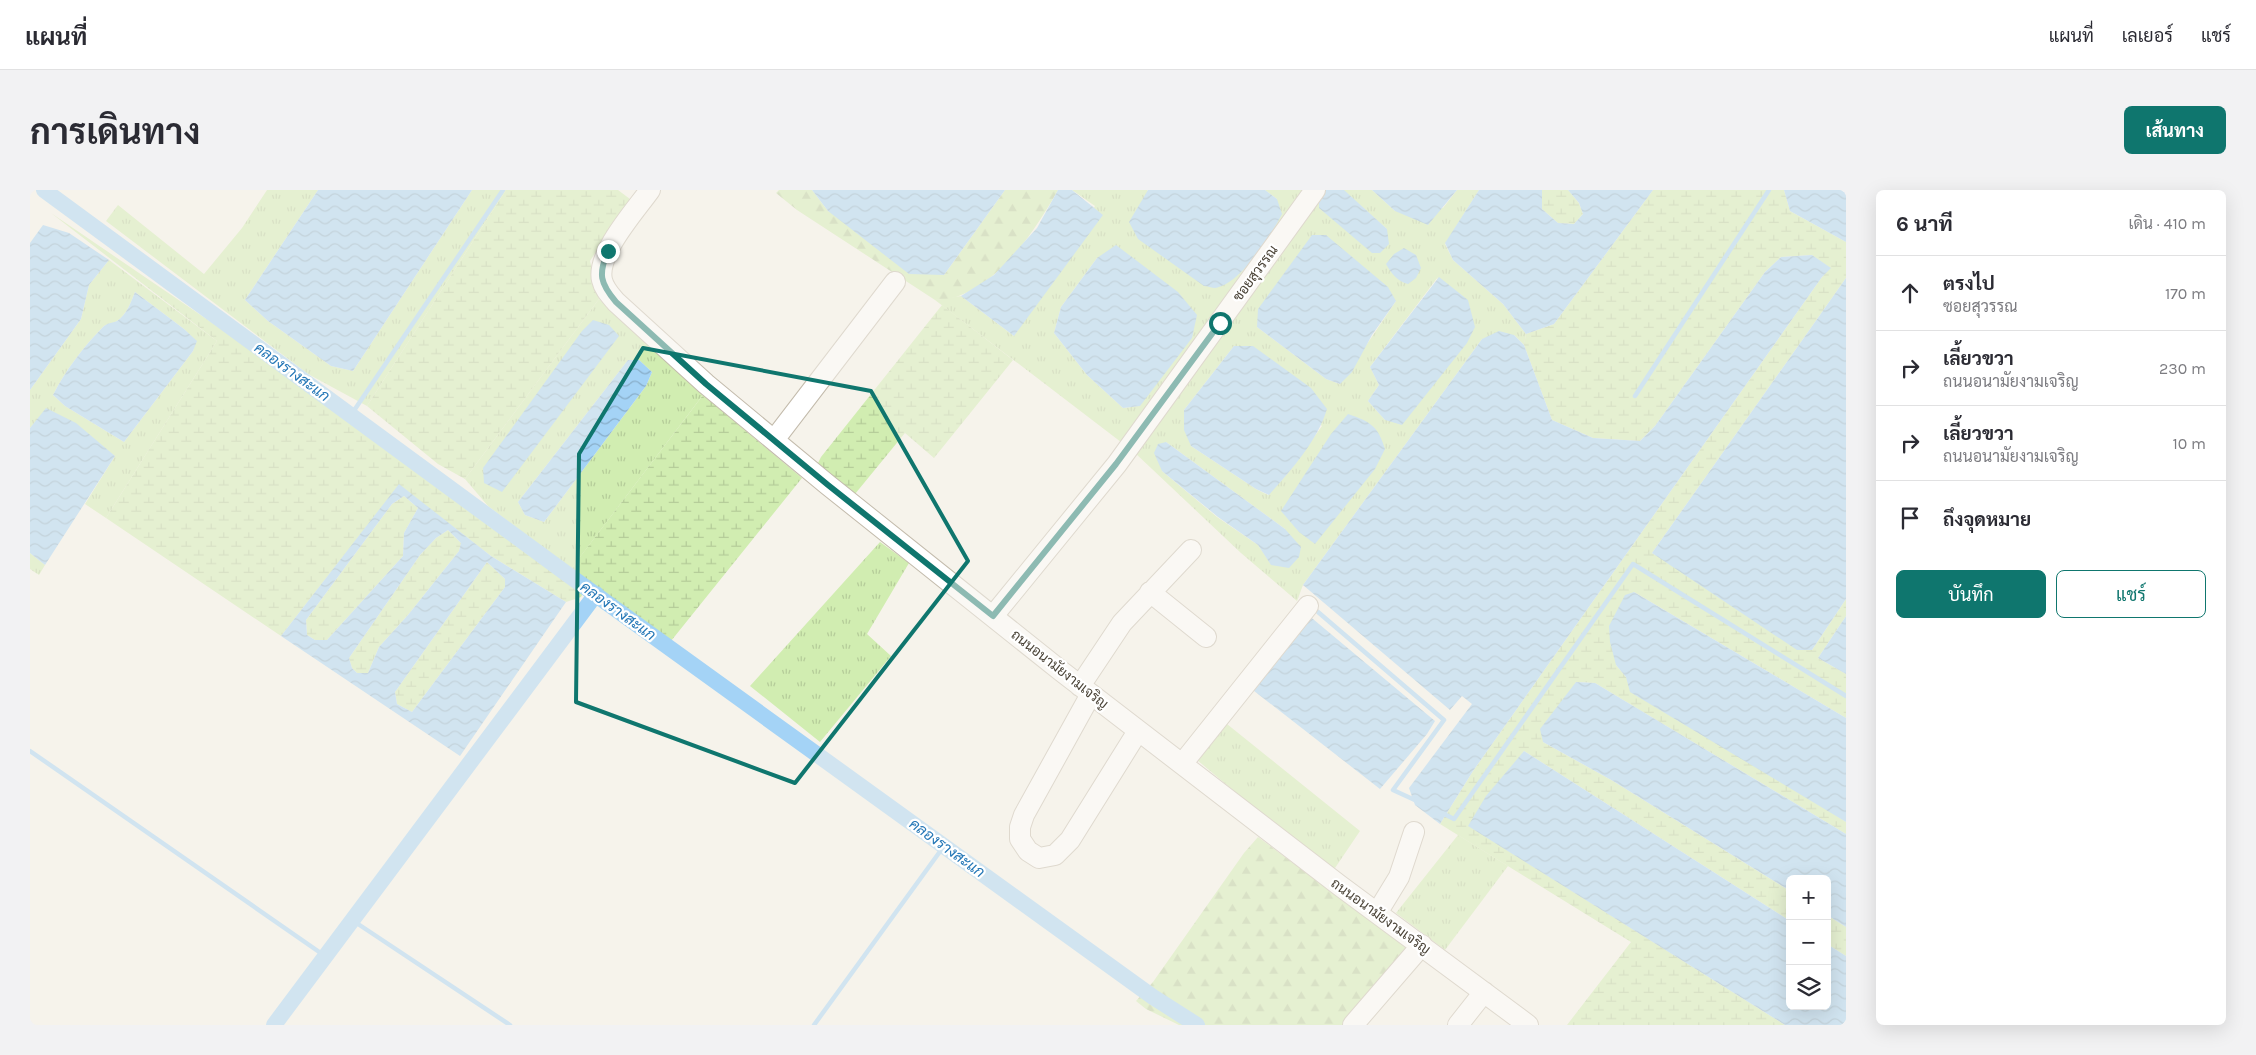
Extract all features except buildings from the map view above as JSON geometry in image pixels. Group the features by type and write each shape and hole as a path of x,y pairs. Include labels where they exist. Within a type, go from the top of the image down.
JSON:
{"street":[{"name":"ถนนอนามัยงามเจริญ","path":"650,190 608,251 601,266 601,278 605,289 616,302 706,384 1085,690 1377,913 1528,1025"},
{"name":"ซอยสุวรรณ","path":"993,616 1125,452 1315,190"},
{"path":"774,440 895,282"},
{"path":"1138,730 1070,840 1055,855 1039,858 1028,851 1020,839 1020,827 1024,815 1085,690 1122,623 1191,550"},
{"path":"1150,592 1206,637"},
{"path":"1182,764 1308,606"},
{"path":"1377,913 1399,877 1414,832"},
{"path":"1353,1025 1422,945"},
{"path":"1458,1025 1484,992"}],"highlighted area":[{"path":"643,348 871,391 968,561 795,783 576,702 579,454"}],"green space":[{"path":"267,190 318,190 245,300 268,321 331,366 353,371 472,190 506,190 367,406 308,374 106,221 118,205 204,274 242,228"},
{"path":"506,190 618,190 630,199 590,261 599,299 465,479 438,464 367,406"},
{"path":"779,190 812,190 828,211 944,275 1005,190 1058,190 1029,236 1005,265 977,287 958,296 935,300 797,210 776,193"},
{"path":"1072,190 1148,190 1277,199 1265,190 1326,190 1319,198 1387,229 1343,190 1372,190 1395,211 1443,208 1457,190 1479,190 1445,244 1453,260 1503,304 1526,334 1524,345 1514,335 1482,339 1303,585 1297,601 1241,553 1134,452 935,300 961,296 1014,336 1095,206","holes":["1097,258 1140,406 1123,408 1087,375 1054,333 1061,307","1438,277 1385,420 1368,401 1379,385 1370,367","1396,301 1340,384 1326,379 1257,327","1234,346 1322,426 1289,472 1268,495 1191,446 1184,410","1166,442 1285,529 1271,564 1258,545 1217,517 1162,471"]},
{"path":"1542,190 1568,190 1579,203 1583,214 1574,224 1558,223 1542,209"},
{"path":"1653,190 1784,190 1790,211 1846,242 1846,278 1652,553 1812,650 1846,599 1846,616 1818,658 1846,674 1846,718 1634,592 1616,665 1626,677 1846,822 1846,834 1595,683 1576,682 1543,742 1613,781 1786,889 1786,918 1524,751 1469,826 1785,1025 1567,1025 1631,942 1440,824 1473,771 1830,268 1812,255 1781,257 1765,272 1655,426 1640,441 1593,438 1552,420 1524,345 1526,334 1554,324"},
{"path":"51,213 271,363 581,589 581,597 566,602 491,556 399,485 281,636 106,518 217,341"},
{"path":"109,260 217,341 106,518 85,504 115,456 47,409 30,428 30,390 81,319 89,285","holes":["135,292 184,329 196,341 193,351 124,442 65,406 53,395 75,359 105,326 117,321 123,315"]},
{"path":"599,299 703,395 571,569 488,506 465,479","holes":["628,360 639,360 652,372 646,386 544,522 525,515 518,502"]},
{"path":"942,305 1013,360 934,458 905,433 855,494 817,465 821,457"},
{"path":"703,395 802,478 671,641 567,574"},
{"path":"404,496 418,508 404,533 403,556 327,640 315,640 307,635 306,620 392,504"},
{"path":"448,530 461,543 459,551 408,615 379,647 368,673 357,673 352,668 349,658 420,555 436,538"},
{"path":"880,542 909,563 867,634 891,656 820,742 750,686"},
{"path":"30,553 45,565 39,575 30,569"},
{"path":"487,562 505,579 505,587 412,712 397,704 395,692"},
{"path":"1222,720 1360,831 1335,868 1317,861 1190,754"},
{"path":"1458,835 1508,866 1445,950 1396,913"},
{"path":"1258,837 1408,948 1345,1025 1179,1025 1146,1009 1136,1001 1153,982 1244,853"},
{"path":"1831,918 1846,927 1846,956 1831,947"}],"water":[{"path":"318,190 472,190 353,371 331,366 268,321 245,300"},
{"path":"812,190 1005,190 944,275 909,274 828,211"},
{"path":"1058,190 1072,190 1103,215 1014,336 961,296 994,275 1037,228"},
{"path":"1148,190 1265,190 1277,199 1282,214 1263,246 1245,268 1225,285 1212,288 1204,286 1138,239 1129,222"},
{"path":"1326,190 1344,190 1387,229 1389,244 1380,253 1372,253 1319,208 1319,198"},
{"path":"1372,190 1457,190 1428,225 1395,211"},
{"path":"1479,190 1542,190 1542,209 1558,223 1574,224 1583,214 1579,203 1568,190 1653,190 1554,324 1526,334 1503,304 1453,260 1445,243"},
{"path":"1784,190 1846,190 1846,242 1790,211"},
{"path":"43,225 69,233 109,260 89,285 81,319 30,390 30,243"},
{"path":"1312,235 1326,235 1388,287 1396,301 1372,335 1352,372 1340,384 1326,379 1257,327 1258,309"},
{"path":"1116,245 1178,292 1197,315 1192,338 1140,406 1123,408 1087,375 1054,333 1061,307 1097,258"},
{"path":"1404,248 1416,255 1421,268 1416,278 1408,284 1395,276 1386,264 1394,254"},
{"path":"1812,255 1831,268 1822,277 1473,771 1440,824 1415,805 1409,788 1472,704 1462,696 1450,710 1303,585 1482,339 1499,331 1514,335 1524,345 1552,420 1593,438 1640,441 1655,426 1765,272 1781,257"},
{"path":"1439,277 1468,300 1475,327 1467,343 1402,425 1385,420 1368,401 1379,385 1370,367"},
{"path":"1846,278 1846,599 1812,650 1797,650 1652,553"},
{"path":"135,292 197,341 193,351 124,442 65,406 53,395 75,359 105,326 117,321 123,315"},
{"path":"593,320 609,325 619,336 502,492 484,483 483,468 582,331"},
{"path":"1234,346 1253,346 1311,388 1327,409 1323,421 1310,444 1269,495 1256,489 1191,446 1184,430 1184,410"},
{"path":"628,360 639,360 652,372 646,386 544,522 525,515 518,502"},
{"path":"46,408 76,423 115,456 45,565 30,553 30,428"},
{"path":"1348,414 1372,426 1380,435 1385,449 1375,469 1315,544 1299,532 1281,511 1331,434"},
{"path":"1166,442 1285,529 1301,547 1299,557 1289,568 1271,565 1258,545 1218,517 1162,471 1154,453 1158,444"},
{"path":"399,484 491,556 566,602 460,756 281,636","holes":["404,496 418,508 404,533 403,556 327,640 315,640 307,635 306,620 392,504","448,530 461,543 459,551 408,615 379,647 368,673 357,673 352,668 349,658 420,555 436,538","487,562 505,579 505,587 412,712 397,704 395,692"]},
{"path":"1634,592 1846,718 1846,822 1630,692 1626,677 1616,665 1610,642 1609,626 1625,595"},
{"path":"1307,614 1435,721 1427,734 1380,789 1249,687"},
{"path":"1846,616 1846,674 1818,658"},
{"path":"1576,682 1595,683 1846,834 1846,927 1831,918 1831,875 1786,875 1786,889 1613,781 1543,742 1540,729"},
{"path":"1524,751 1786,918 1786,1010 1831,1010 1831,947 1846,956 1846,1025 1785,1025 1468,826 1486,796"}],"waterway":[{"name":"คลองรางสะแก","path":"44,190 567,574 1153,997 1197,1025"},
{"path":"351,415 503,190"},
{"path":"1635,396 1769,190"},
{"path":"1442,813 1454,819 1633,564 1846,696"},
{"path":"274,1025 596,594"},
{"path":"1318,612 1444,720 1393,790 1417,801"},
{"path":"30,751 325,956"},
{"path":"814,1025 944,846"},
{"path":"352,920 510,1025"}],"route":[{"path":"608,251 601,266 601,278 605,289 616,302 706,384 828,485 993,616 1116,464 1220,323"}]}
